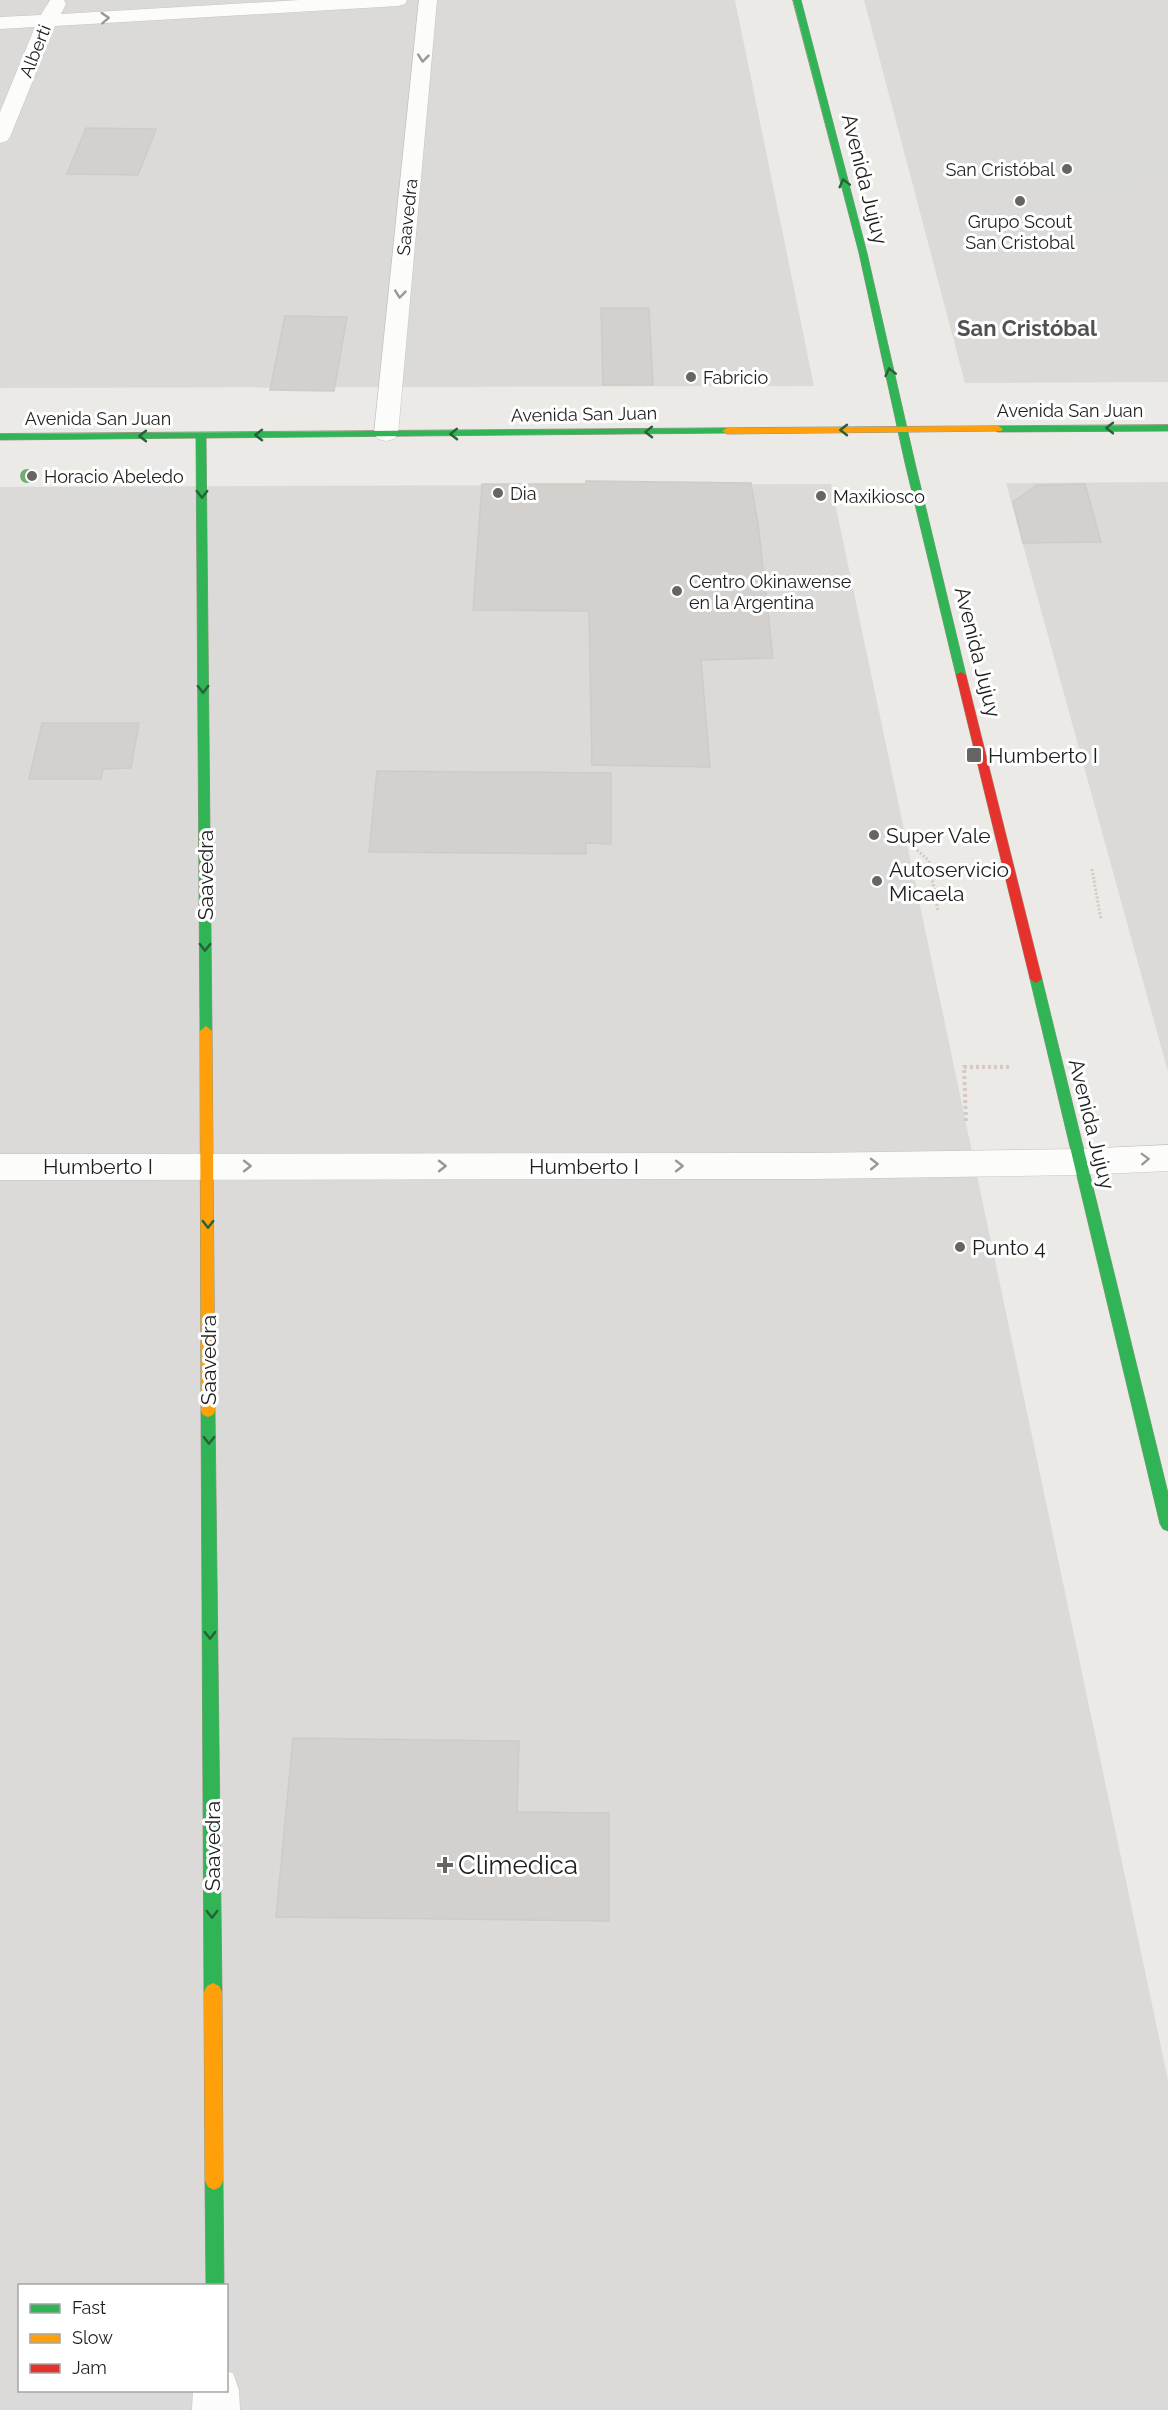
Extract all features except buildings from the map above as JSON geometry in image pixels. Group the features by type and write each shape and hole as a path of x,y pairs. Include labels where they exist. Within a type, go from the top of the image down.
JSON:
{"main road":[{"name":"Avenida Jujuy","path":"797,0 863,253 903,429 1168,1524"},
{"name":"Avenida San Juan","path":"0,437 1168,428"},
{"name":"Saavedra","path":"201,435 215,2284"}],"street":[{"name":"Alberti","path":"0,137 47,21 59,0"},
{"path":"0,23 398,0"},
{"name":"Saavedra","path":"386,434 428,0"},
{"name":"Humberto I","path":"0,1167 968,1164 1168,1158"},
{"path":"216,2392 216,2410"}],"path":[{"path":"917,850 929,861 938,911"},
{"path":"1092,869 1101,920"},
{"path":"964,1067 968,1164"}],"shaded area":[{"path":"0,0 735,0 814,386 0,388"},
{"path":"864,0 1168,0 1168,382 965,383"},
{"name":"San Cristóbal","path":"1168,156 1168,180 970,183 964,159"},
{"path":"1168,482 1168,1072 1006,483"},
{"path":"831,484 1168,2080 1168,2410 0,2410 0,487"}],"traffic: fast":[{"path":"797,0 863,253 961,675"},
{"path":"998,429 1168,428"},
{"path":"0,437 727,431"},
{"path":"201,435 206,1031"},
{"path":"1036,979 1168,1524"},
{"path":"208,1411 213,1992"},
{"path":"214,2181 215,2284"}],"traffic: slow":[{"path":"727,431 998,429"},
{"path":"206,1031 208,1411"},
{"path":"213,1992 214,2181"}],"traffic: jam":[{"path":"961,675 1036,979"}],"place":[{"name":"San Cristóbal","path":"1067,169"},
{"name":"Grupo Scout San Cristobal","path":"1020,201"},
{"name":"Fabricio","path":"691,377"},
{"name":"Horacio Abeledo","path":"32,476"},
{"name":"Dia","path":"498,493"},
{"name":"Maxikiosco","path":"821,496"},
{"name":"Centro Okinawense en la Argentina","path":"677,591"},
{"name":"Humberto I","path":"974,755"},
{"name":"Super Vale","path":"874,835"},
{"name":"Autoservicio Micaela","path":"877,881"},
{"name":"Punto 4","path":"960,1247"},
{"name":"Climedica","path":"445,1865"}],"district":[{"name":"San Cristóbal","path":"1027,328"}]}
